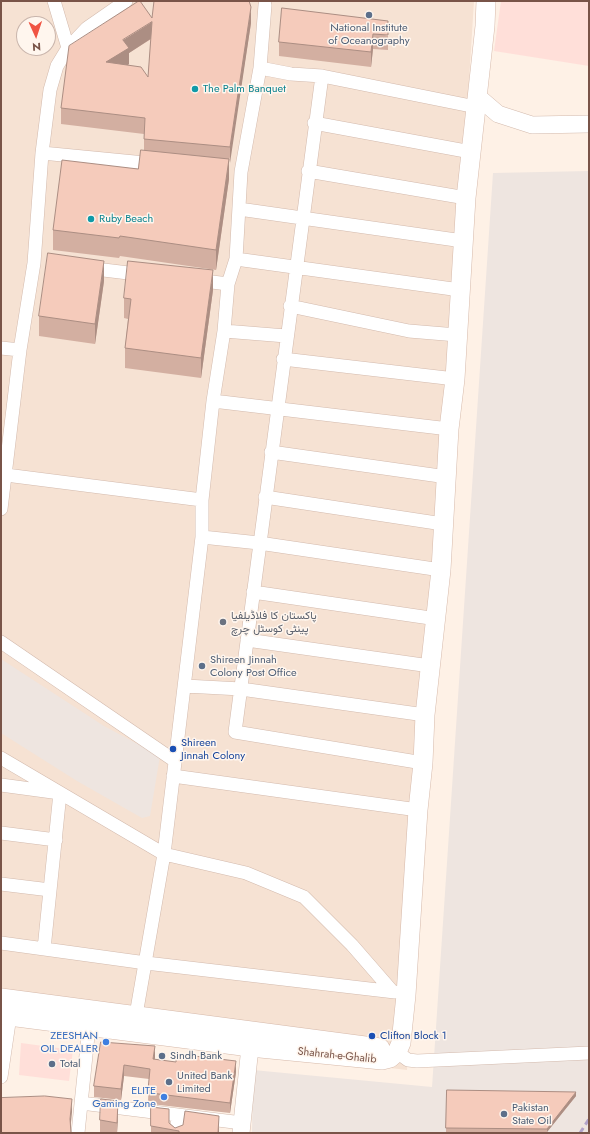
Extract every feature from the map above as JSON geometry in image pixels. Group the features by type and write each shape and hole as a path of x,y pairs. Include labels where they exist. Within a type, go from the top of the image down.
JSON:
{"main road":[{"path":"396,1053 401,1043 399,993 424,763 425,714 437,619 449,429 455,379 466,198 476,101 486,26 486,1"},
{"name":"Shahrah-e-Ghalib","path":"1,998 372,1047 389,1050 396,1053"},
{"name":"Shahrah-e-Ghalib","path":"6,1016 250,1047 382,1060 387,1059 396,1053"}],"street":[{"path":"54,1 68,48"},
{"path":"1,509 20,350 34,263 42,153 50,90 57,66 68,48 88,28 125,1"},
{"path":"136,1015 164,854 202,537 202,500 212,401 224,330 228,284 236,258 241,172 260,68 264,5"},
{"path":"260,68 291,74 322,76 476,101 498,114 532,125 589,124"},
{"path":"322,76 314,123 235,732 424,763"},
{"path":"314,123 471,152"},
{"path":"42,153 164,165"},
{"path":"226,171 241,172"},
{"path":"308,171 466,198"},
{"path":"239,209 463,241"},
{"path":"236,258 460,290"},
{"path":"34,263 49,264"},
{"path":"72,267 158,276"},
{"path":"181,279 228,284"},
{"path":"290,306 409,332 457,335"},
{"path":"224,330 286,336"},
{"path":"1,348 20,350"},
{"path":"284,359 455,379"},
{"path":"212,401 449,429"},
{"path":"271,452 447,477"},
{"path":"5,466 202,500"},
{"path":"265,497 443,524"},
{"path":"202,537 259,543 441,570"},
{"path":"253,592 437,619"},
{"path":"247,640 430,666"},
{"path":"1,642 175,761"},
{"path":"185,686 240,689 425,714"},
{"path":"1,758 164,854 246,874 304,897 399,993"},
{"path":"173,776 418,810"},
{"path":"1,785 60,793"},
{"path":"44,949 60,793"},
{"path":"1,833 56,840"},
{"path":"1,884 50,890"},
{"path":"1,943 146,963 399,993"},
{"path":"1,1077 6,1016"},
{"path":"78,1133 89,1026"},
{"path":"81,1103 178,1115 241,1128 250,1047"},
{"path":"396,1053 408,1060 417,1061 589,1053"},
{"path":"176,1133 178,1115"}],"shaded area":[{"path":"1,1 474,1 407,1070 1,1021"},
{"path":"501,1 589,1 589,66 494,51"},
{"path":"589,171 589,1133 252,1133 253,1070 432,1087 493,173"},
{"path":"1,659 104,726 160,756 150,816 142,818 77,781 1,733"},
{"path":"21,1043 73,1050 69,1081 19,1075"}],"building":[{"name":"The Palm Banquet","path":"139,1 152,18 154,1 249,1 251,7 230,147 144,139 145,118 61,108 69,46","holes":["152,22 148,77 141,67 106,62 129,48 123,40"]},
{"path":"282,8 388,21 388,35 373,34 371,52 279,42"},
{"path":"141,150 229,159 216,250 120,236 119,238 53,230 62,160 138,169"},
{"path":"48,253 104,261 95,324 39,316"},
{"path":"128,261 213,270 201,358 125,348 131,299 124,298"},
{"path":"101,1042 155,1046 153,1059 176,1062 177,1054 236,1061 230,1103 151,1093 151,1091 148,1090 150,1069 124,1065 121,1089 94,1086"},
{"name":"Pakistan State Oil","path":"447,1090 576,1092 547,1129 446,1128"},
{"path":"45,1096 72,1099 70,1119 71,1133 1,1133 1,1098"},
{"path":"101,1099 118,1101 117,1123 100,1120"},
{"path":"151,1107 169,1109 169,1123 175,1128 183,1125 185,1111 219,1116 218,1133 179,1133 179,1131 151,1126"}],"railway":[{"path":"580,1133 589,1119"}],"place":[{"name":"National Institute of Oceanography","path":"369,15"},
{"name":"The Palm Banquet","path":"195,89"},
{"name":"Ruby Beach","path":"91,219"},
{"name":"پاکستان کا فلاڈیلفیا پینٹی کوسٹل چرچ","path":"223,622"},
{"name":"Shireen Jinnah Colony Post Office","path":"202,666"},
{"name":"Shireen Jinnah Colony","path":"173,749"},
{"name":"Clifton Block 1","path":"372,1036"},
{"name":"ZEESHAN OIL DEALER","path":"106,1042"},
{"name":"Sindh Bank","path":"162,1056"},
{"name":"Total","path":"52,1064"},
{"name":"United Bank Limited","path":"169,1082"},
{"name":"ELITE Gaming Zone","path":"164,1097"},
{"name":"Pakistan State Oil","path":"504,1114"}]}
